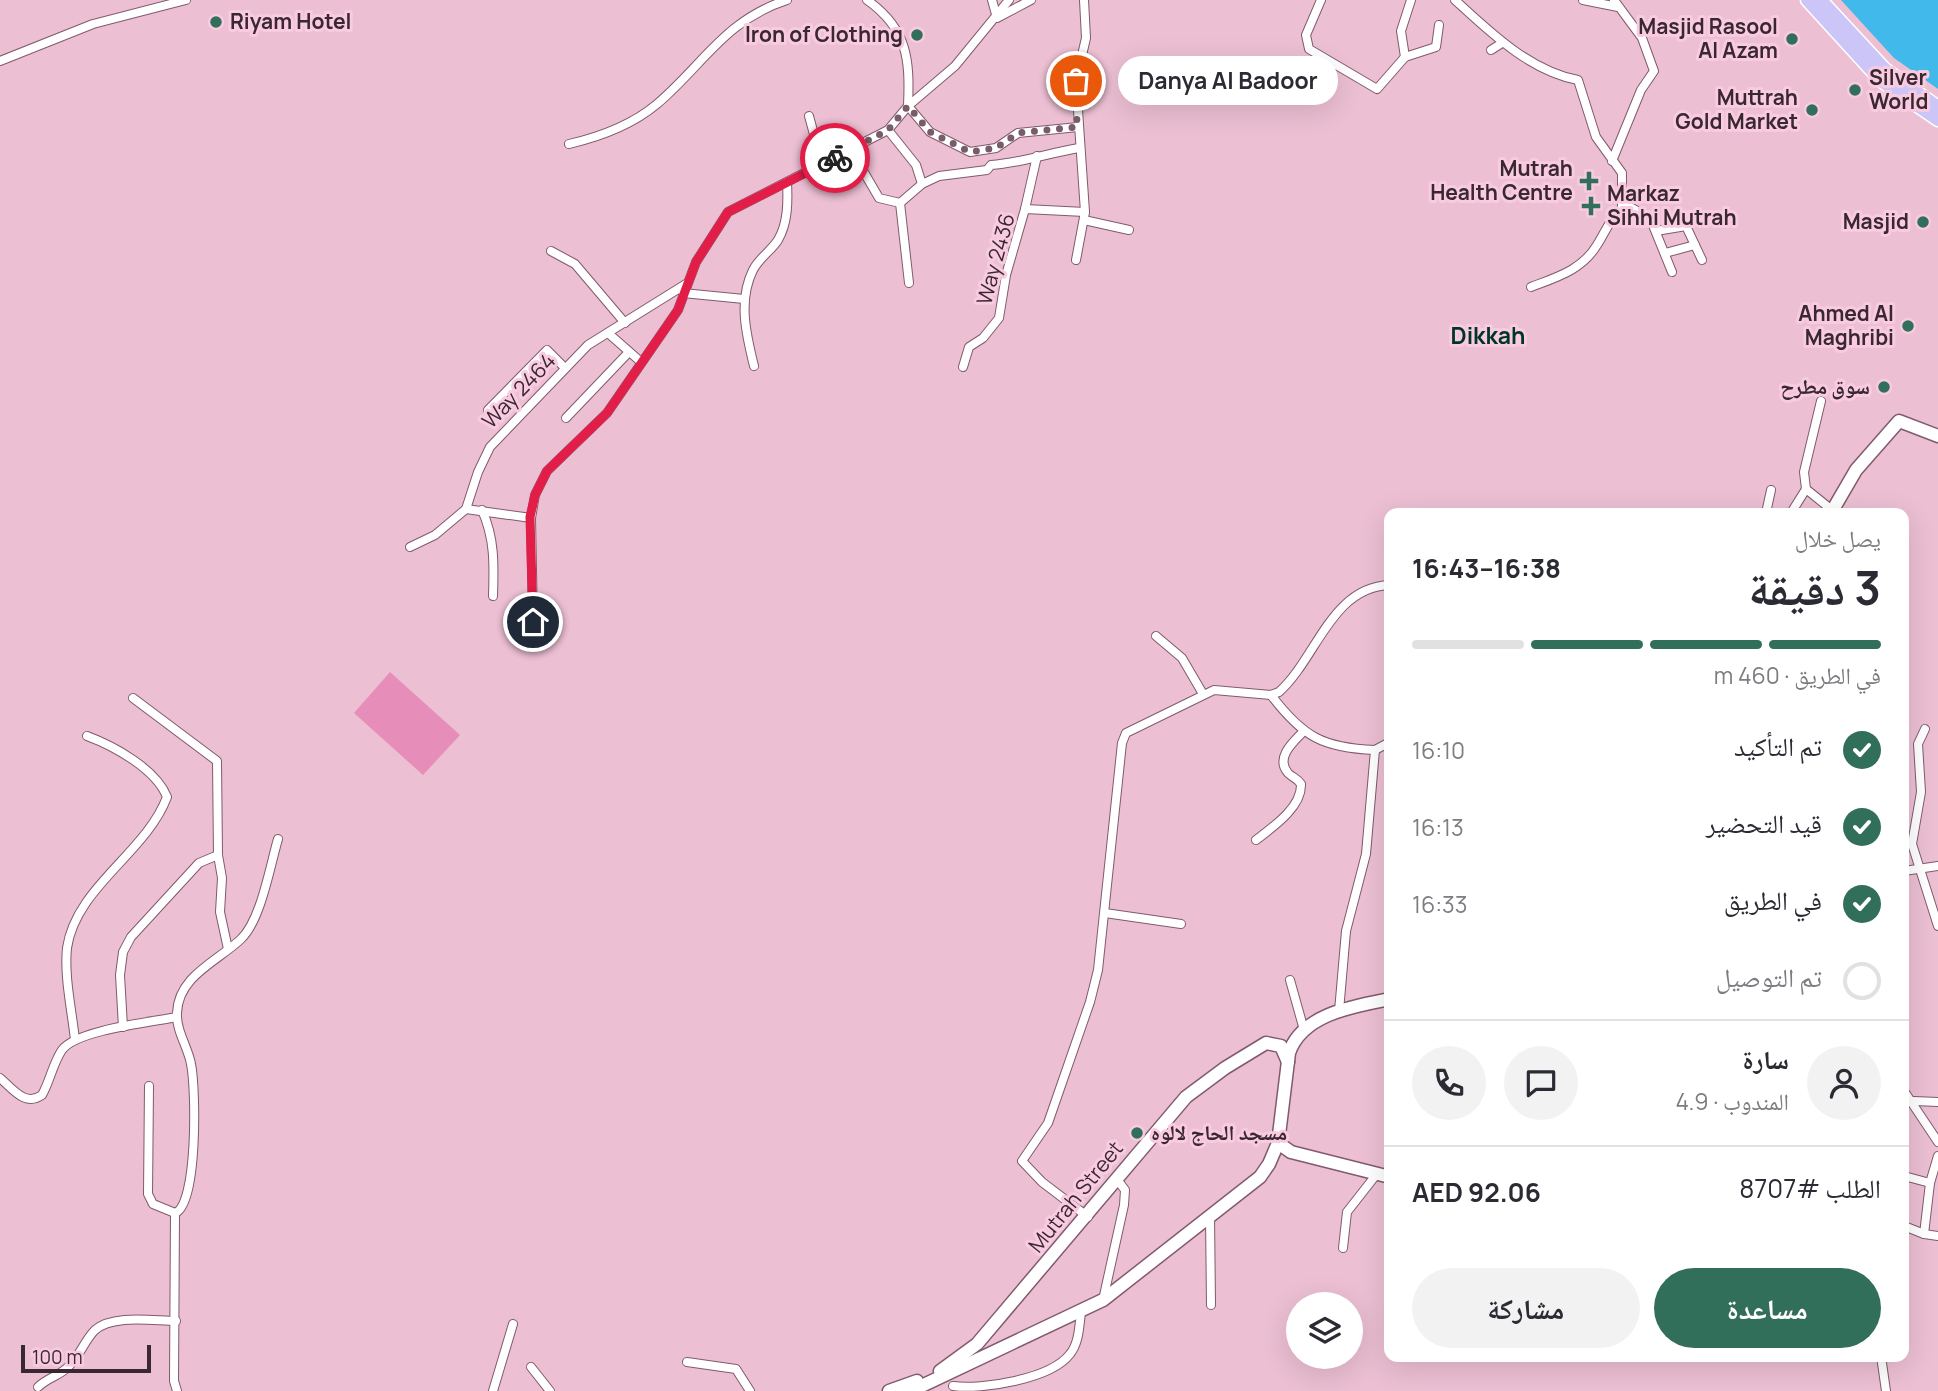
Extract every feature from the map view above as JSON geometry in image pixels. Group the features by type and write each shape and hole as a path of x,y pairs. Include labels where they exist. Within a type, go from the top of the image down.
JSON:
{"main road":[{"path":"1807,0 1881,81 1938,120"},
{"path":"1821,0 1885,69 1938,107"},
{"path":"1833,508 1856,470 1899,421 1938,436"},
{"path":"911,1391 945,1384 1013,1344 1103,1300 1265,1171 1278,1143 1292,1046 1304,1030 1339,1011 1384,1000"},
{"name":"Mutrah Street","path":"889,1391 947,1367 968,1353 1088,1217 1116,1178 1175,1108 1225,1068 1271,1043 1285,1050 1288,1062"},
{"path":"1278,1143 1291,1152 1383,1176"},
{"path":"995,1324 997,1335 1013,1344"}],"street":[{"path":"0,61 93,24 186,0"},
{"path":"569,145 602,136 655,106 728,30 785,0"},
{"path":"867,0 898,31 905,46 909,66 908,106 930,132 970,152 996,148 1018,133 1077,127"},
{"path":"992,0 997,18"},
{"path":"533,622 530,517 535,495 547,471 607,413 678,310 696,262 728,212 888,130 908,106 955,66 997,18 1009,0"},
{"path":"997,18 1031,0"},
{"path":"1076,260 1085,216 1076,81 1086,38 1084,0"},
{"path":"1321,0 1306,35 1309,49 1377,89 1405,57 1436,47 1439,25"},
{"path":"1405,57 1401,32 1411,0"},
{"path":"1455,0 1502,43 1540,65 1545,71 1578,80 1596,137 1622,173 1622,208 1609,220 1596,247 1572,272 1531,287"},
{"path":"1583,0 1616,3 1642,38 1654,71 1641,90 1612,161"},
{"path":"1491,50 1502,43"},
{"path":"809,116 822,164"},
{"path":"888,130 916,165 922,184"},
{"path":"900,203 922,184 939,176 987,170 991,165 1023,163 1037,156 1079,148"},
{"path":"851,150 879,198 900,203"},
{"path":"1025,209 1037,156"},
{"path":"754,366 746,334 744,299 753,268 778,240 788,212 787,182"},
{"path":"900,203 909,284"},
{"path":"1623,203 1650,218 1672,272"},
{"name":"Way 2436","path":"963,367 969,347 983,338 999,318 1006,275 1025,209 1085,216 1129,230"},
{"path":"1656,231 1686,226 1702,260"},
{"path":"1665,253 1695,245"},
{"path":"551,251 575,264 625,323"},
{"path":"685,289 744,299"},
{"name":"Way 2464","path":"466,509 478,472 490,447 565,368 588,345 685,289"},
{"path":"608,333 641,362"},
{"path":"488,410 547,350 565,368"},
{"path":"566,418 629,352"},
{"path":"1794,508 1806,489 1804,472 1821,401"},
{"path":"1806,489 1827,508"},
{"path":"1767,508 1771,490"},
{"path":"410,547 435,535 466,509 530,517"},
{"path":"482,510 490,528 494,551 493,596"},
{"path":"1088,1217 1042,1182 1022,1161 1048,1124 1090,1002 1105,913 1112,823 1122,743 1126,733 1203,694 1224,690 1271,695 1285,687 1313,652 1339,608 1370,587 1384,586"},
{"path":"1156,636 1182,658 1203,694"},
{"path":"1271,695 1303,732 1342,748 1375,750 1384,745"},
{"path":"133,698 217,761 221,920 228,949"},
{"path":"1909,837 1921,792 1918,744 1925,729"},
{"path":"1256,840 1282,820 1301,793 1301,784 1289,773 1283,759 1303,732"},
{"path":"75,1040 67,951 73,926 97,891 159,818 167,797 162,784 108,744 87,736"},
{"path":"1339,1011 1346,931 1366,854 1375,750"},
{"path":"149,1086 148,1194 153,1204 175,1213 180,1211 187,1201 191,1181 193,1094 191,1065 177,1017 178,1002 188,983 249,930 278,839"},
{"path":"1909,844 1938,926"},
{"path":"123,1027 120,975 123,952 131,937 199,863 218,855"},
{"path":"1909,870 1938,866"},
{"path":"1105,913 1181,924"},
{"path":"1290,980 1304,1030"},
{"path":"0,1078 23,1098 37,1099 46,1089 63,1049 75,1040 123,1027 177,1017"},
{"path":"1909,1096 1938,1142"},
{"path":"1914,1101 1938,1102"},
{"path":"1924,1234 1930,1183 1938,1156"},
{"path":"1343,1248 1347,1212 1383,1176"},
{"path":"1909,1177 1930,1183"},
{"path":"1103,1300 1124,1205 1125,1190 1116,1178"},
{"path":"175,1213 174,1381 177,1391"},
{"path":"1210,1215 1211,1305"},
{"path":"1909,1228 1938,1236"},
{"path":"945,1384 998,1387 1062,1362 1075,1347 1081,1313"},
{"path":"38,1387 47,1378 62,1374 97,1328 113,1322 176,1321"},
{"path":"493,1391 513,1324"},
{"path":"687,1362 736,1369 750,1391"},
{"path":"1882,1362 1886,1391"},
{"path":"531,1367 550,1391"}],"shaded area":[{"path":"390,672 460,735 423,775 354,713"}],"water":[{"path":"1841,0 1938,0 1938,89 1894,58"}],"way so far":[{"path":"835,158 888,130 908,106 930,132 970,152 996,148 1018,133 1077,127 1076,81"}],"place":[{"name":"Riyam Hotel","path":"216,22"},
{"name":"Iron of Clothing","path":"917,35"},
{"name":"Masjid Rasool Al Azam","path":"1792,39"},
{"name":"Danya Al Badoor","path":"1076,81"},
{"name":"Silver World","path":"1855,90"},
{"name":"Muttrah Gold Market","path":"1812,110"},
{"name":"Mutrah Health Centre","path":"1589,181"},
{"name":"Markaz Sihhi Mutrah","path":"1591,206"},
{"name":"Masjid","path":"1923,222"},
{"name":"Ahmed Al Maghribi","path":"1908,326"},
{"name":"سوق مطرح","path":"1884,387"},
{"name":"مسجد الحاج لالوه","path":"1137,1133"}],"district":[{"name":"Dikkah","path":"1488,336"}],"route":[{"path":"533,622 530,517 535,495 547,471 607,413 678,310 696,262 728,212 835,158"}]}
